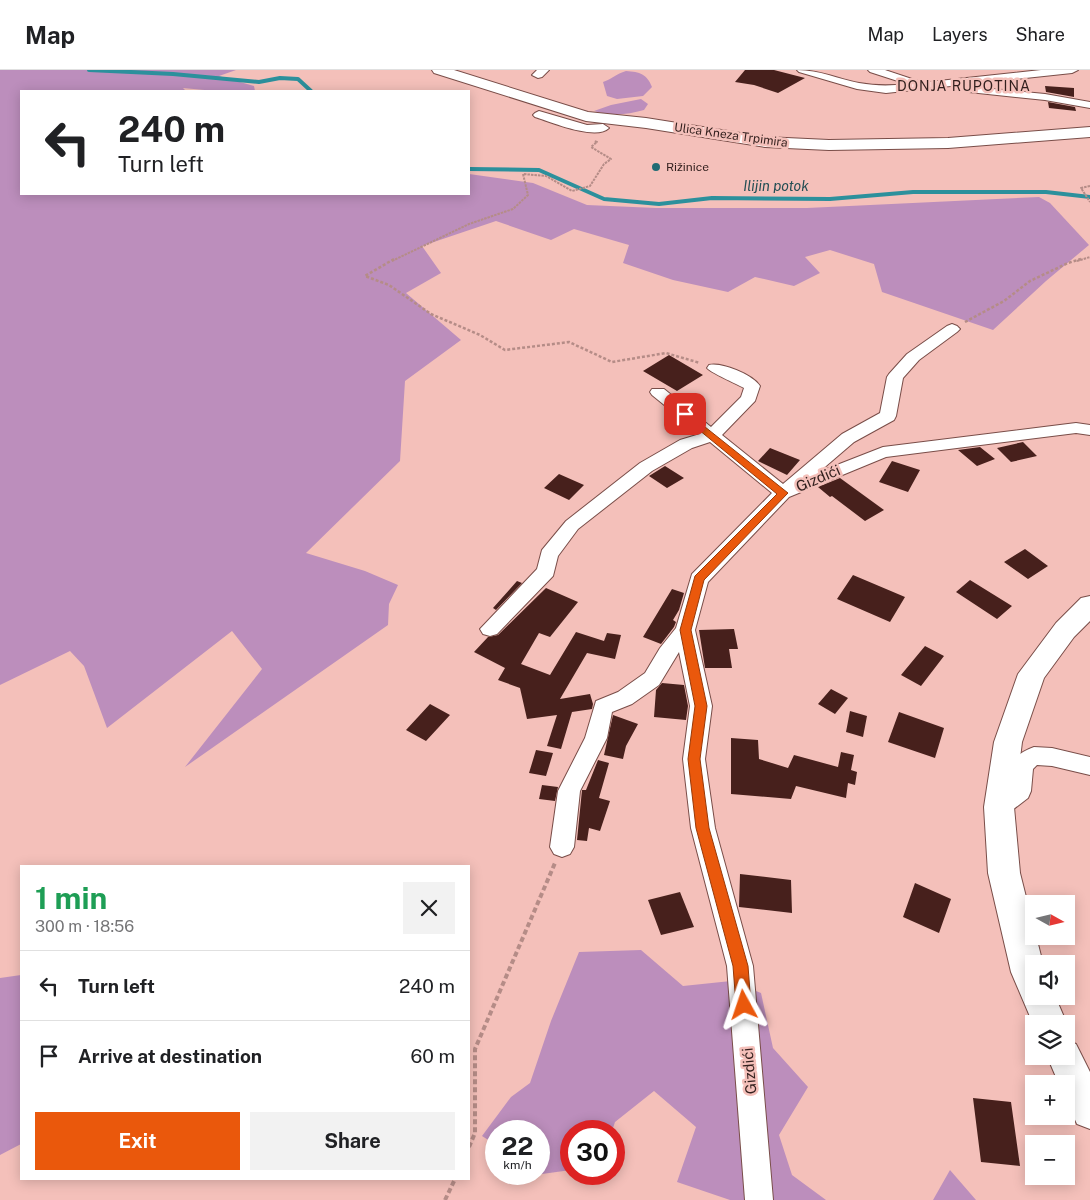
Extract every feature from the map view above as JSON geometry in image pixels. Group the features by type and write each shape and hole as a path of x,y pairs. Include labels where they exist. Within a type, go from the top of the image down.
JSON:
{"main road":[{"name":"Ulica Kneza Trpimira","path":"439,70 586,116 659,125 765,142 829,145 948,144 1090,132"},
{"path":"508,92 539,115"},
{"path":"603,128 659,125"},
{"path":"1025,960 1004,873 999,808 1008,742 1032,674 1065,630 1090,605"},
{"path":"1068,1065 1090,1111"}],"street":[{"path":"803,70 872,89 924,86 1072,70"},
{"path":"874,70 924,86 1045,97 1090,105"},
{"path":"985,70 1003,78"},
{"path":"539,115 586,129 603,128"},
{"path":"658,392 783,493 848,438 888,416 895,377 913,357 952,329"},
{"path":"490,629 546,571 549,555 572,525 646,467 686,444 712,436 749,398 752,386 736,376 715,368"},
{"name":"Gizdići","path":"759,1200 740,966 703,828 694,759 701,706 685,630 699,579 783,493 883,452 1076,428 1090,430"},
{"path":"562,847 569,791 596,738 603,707 625,698 652,679 667,653 685,630"},
{"path":"999,808 1020,791 1022,766 1030,757 1040,754 1082,766 1090,766"}],"path":[{"path":"596,148 611,159 604,164 600,174 590,186 572,191 546,176 523,174 528,194 513,209 469,224 404,254 365,276 389,285 431,314 480,335 505,350 569,342 612,362 666,352 715,368"},
{"path":"1090,186 1080,188 1090,202"},
{"path":"952,329 1004,301 1030,281 1068,263 1090,257"},
{"path":"470,1145 475,1133 475,1049 562,847"},
{"path":"445,1200 455,1180"}],"shaded area":[{"path":"0,70 236,70 219,76 254,86 255,90 183,88 185,90 20,90 20,195 470,195 470,174 533,183 587,205 656,208 807,208 1039,197 1050,203 1089,245 1046,281 993,330 882,292 874,264 830,250 805,257 820,273 794,286 755,277 728,292 673,280 623,263 629,245 574,229 551,240 496,221 422,246 441,273 406,293 461,340 405,381 400,461 306,553 365,571 398,585 389,604 388,625 185,767 262,669 232,631 107,728 84,666 70,651 0,685"},
{"path":"626,71 645,76 652,87 643,96 617,99 607,96 603,82"},
{"path":"641,99 648,104 644,110 637,112 613,114 594,111 611,105"},
{"path":"641,950 683,986 731,981 761,993 773,1048 808,1087 779,1135 792,1175 826,1200 730,1200 677,1182 696,1127 654,1091 618,1120 560,1120 560,1172 550,1173 550,1120 494,1120 511,1097 530,1083 551,1021 579,952"},
{"path":"20,975 20,1145 0,1155 0,978"},
{"path":"950,1170 976,1200 933,1200"}],"building":[{"path":"745,70 774,70 805,78 778,93 754,85 735,82"},
{"path":"1045,86 1074,88 1074,97 1046,92"},
{"path":"1048,102 1075,107 1076,111 1049,108"},
{"path":"669,355 703,375 677,391 643,371"},
{"path":"1023,442 1037,456 1011,462 997,448"},
{"path":"980,447 995,459 977,466 958,450"},
{"path":"770,448 800,460 787,475 758,461"},
{"path":"892,461 920,470 908,492 879,482"},
{"path":"665,466 684,478 667,488 649,476"},
{"path":"559,474 584,485 569,500 544,488"},
{"path":"840,478 884,510 865,521 818,487"},
{"path":"1025,549 1048,566 1028,579 1004,562"},
{"path":"853,575 905,597 890,622 837,599"},
{"path":"970,580 1012,606 997,619 956,592"},
{"path":"517,581 522,583 496,610 493,608"},
{"path":"546,588 578,602 550,637 539,633 521,664 550,675 576,632 604,641 607,633 621,635 615,659 587,653 560,699 590,694 593,704 592,709 572,712 561,749 547,746 557,715 527,719 520,688 498,680 505,668 474,652 488,637 498,635"},
{"path":"672,589 684,593 679,610 673,620 676,622 674,627 661,644 643,637"},
{"path":"734,629 738,649 729,649 732,668 705,668 699,630"},
{"path":"925,646 944,656 921,686 901,675"},
{"path":"662,683 684,685 688,706 686,720 654,717 656,690"},
{"path":"831,689 848,698 835,714 818,704"},
{"path":"430,704 450,715 426,741 406,730"},
{"path":"850,711 867,716 863,737 846,732"},
{"path":"899,712 944,728 935,758 888,742"},
{"path":"613,715 638,724 626,746 623,759 604,755"},
{"path":"731,738 758,740 759,759 788,768 794,755 838,767 841,752 854,755 851,770 857,772 855,785 848,783 846,798 796,786 791,799 731,794"},
{"path":"536,750 553,753 546,776 529,773"},
{"path":"598,760 609,763 599,798 610,801 600,831 589,828 587,841 577,840 582,790 586,790"},
{"path":"542,785 558,787 555,801 539,799"},
{"path":"740,874 791,880 792,913 739,907"},
{"path":"915,883 951,899 939,933 903,917"},
{"path":"680,892 694,927 661,935 648,900"},
{"path":"973,1098 1011,1102 1020,1166 981,1162"}],"waterway":[{"name":"Ilijin potok","path":"89,70 173,74 259,82 280,78 298,79 310,90"},
{"name":"Ilijin potok","path":"470,169 539,170 604,199 659,204 712,198 830,199 913,192 1046,192 1090,197"}],"place":[{"name":"Rižinice","path":"656,167"}],"district":[{"name":"DONJA RUPOTINA","path":"964,86"}],"route":[{"path":"685,414 783,493 699,579 685,630 701,706 694,759 703,828 740,966 744,1005"}]}
